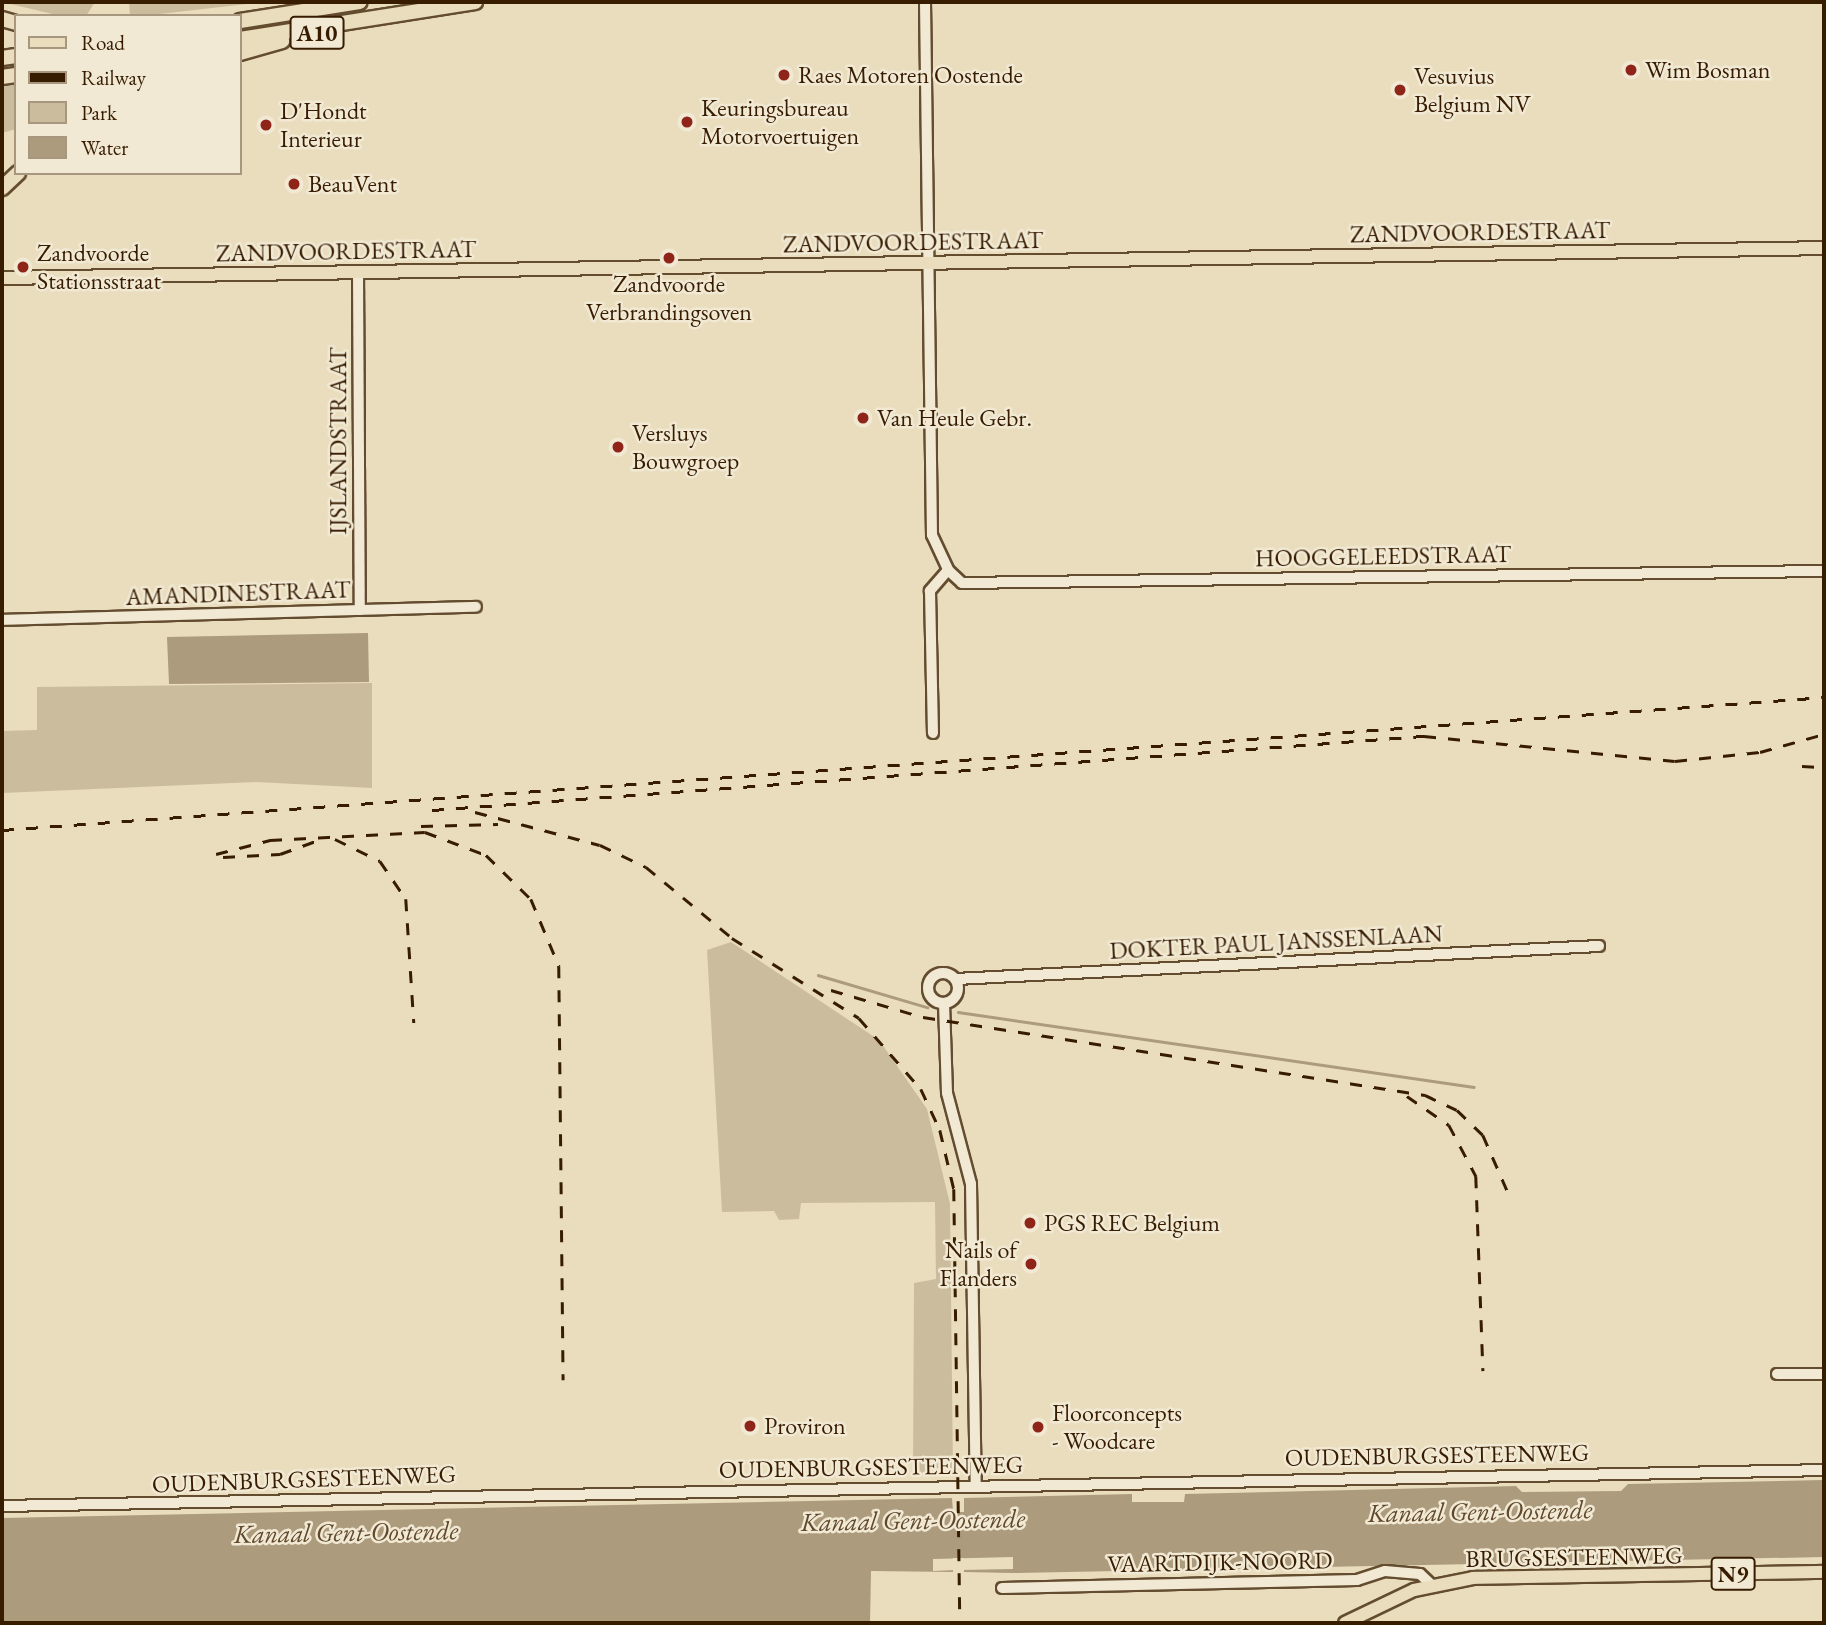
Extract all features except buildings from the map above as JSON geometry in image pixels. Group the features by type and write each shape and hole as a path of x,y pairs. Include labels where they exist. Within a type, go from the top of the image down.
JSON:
{"highway":[{"name":"A10","path":"242,21 360,2"},
{"name":"A10","path":"242,39 475,2"},
{"name":"A10","path":"242,53 395,15"},
{"path":"2,188 16,175"}],"main road":[{"name":"ZANDVOORDESTRAAT","path":"2,278 1824,248"},
{"name":"BRUGSESTEENWEG","path":"1345,1623 1432,1585 1482,1578 1819,1573"}],"street":[{"path":"925,2 932,535 948,570 930,591 933,733"},
{"name":"IJSLANDSTRAAT","path":"358,271 360,610"},
{"name":"HOOGGELEEDSTRAAT","path":"948,570 962,583 1824,571"},
{"name":"AMANDINESTRAAT","path":"2,620 476,607"},
{"name":"DOKTER PAUL JANSSENLAAN","path":"944,1003 930,996 929,984 938,974 956,979 1599,946"},
{"name":"DOKTER PAUL JANSSENLAAN","path":"944,1003 957,995 956,979"},
{"name":"DOKTER PAUL JANSSENLAAN","path":"944,1003 947,1093 971,1184 975,1486"},
{"path":"1777,1374 1824,1374"},
{"name":"OUDENBURGSESTEENWEG","path":"2,1506 1824,1470"},
{"name":"VAARTDIJK-NOORD","path":"1002,1588 1357,1580 1379,1571 1420,1574 1432,1585"}],"green space":[{"path":"2,2 95,2 87,14 53,14"},
{"path":"129,2 265,2 160,14 130,14"},
{"path":"14,82 14,130 2,133 2,84"},
{"path":"372,683 372,788 257,782 2,793 2,731 37,730 37,687"},
{"path":"731,942 879,1040 927,1109 950,1204 953,1473 913,1474 914,1283 936,1279 935,1202 801,1203 799,1219 779,1220 774,1211 722,1212 707,950"}],"water":[{"path":"368,633 369,682 169,684 167,637"},
{"name":"Kanaal Gent-Oostende","path":"1824,1480 1824,1557 1013,1573 964,1572 964,1558 953,1558 953,1572 871,1571 870,1623 2,1623 2,1518 952,1498 953,1512 964,1512 964,1498 1132,1494 1132,1502 1184,1502 1185,1494 1516,1486 1522,1492 1621,1491 1628,1484"}],"pier":[{"path":"1013,1557 1013,1569 961,1570 956,1562 956,1570 933,1571 933,1559"}],"waterway":[{"path":"818,975 927,1007"},
{"path":"958,1012 1474,1087"}],"railway":[{"path":"2,830 1824,697"},
{"path":"432,810 1424,736 1675,761 1760,752 1824,734"},
{"path":"1802,766 1824,767"},
{"path":"475,812 600,845 646,867 732,938 859,1018 921,1089 940,1130 954,1189 960,1623"},
{"path":"421,826 498,824"},
{"path":"216,854 270,840 425,832 486,855 531,899 559,966 563,1380"},
{"path":"335,839 380,861 406,899 414,1023"},
{"path":"223,857 280,854 316,841"},
{"path":"831,990 923,1017 1425,1095 1457,1110 1483,1135 1507,1190"},
{"path":"1407,1096 1449,1125 1476,1176 1483,1371"}],"place":[{"name":"Wim Bosman","path":"1631,70"},
{"name":"Raes Motoren Oostende","path":"784,75"},
{"name":"Vesuvius Belgium NV","path":"1400,90"},
{"name":"Keuringsbureau Motorvoertuigen","path":"687,122"},
{"name":"D'Hondt Interieur","path":"266,125"},
{"name":"BeauVent","path":"294,184"},
{"name":"Zandvoorde Verbrandingsoven","path":"669,258"},
{"name":"Zandvoorde Stationsstraat","path":"23,267"},
{"name":"Van Heule Gebr.","path":"863,418"},
{"name":"Versluys Bouwgroep","path":"618,447"},
{"name":"PGS REC Belgium","path":"1030,1223"},
{"name":"Nails of Flanders","path":"1031,1264"},
{"name":"Proviron","path":"750,1426"},
{"name":"Floorconcepts - Woodcare","path":"1038,1427"}]}
